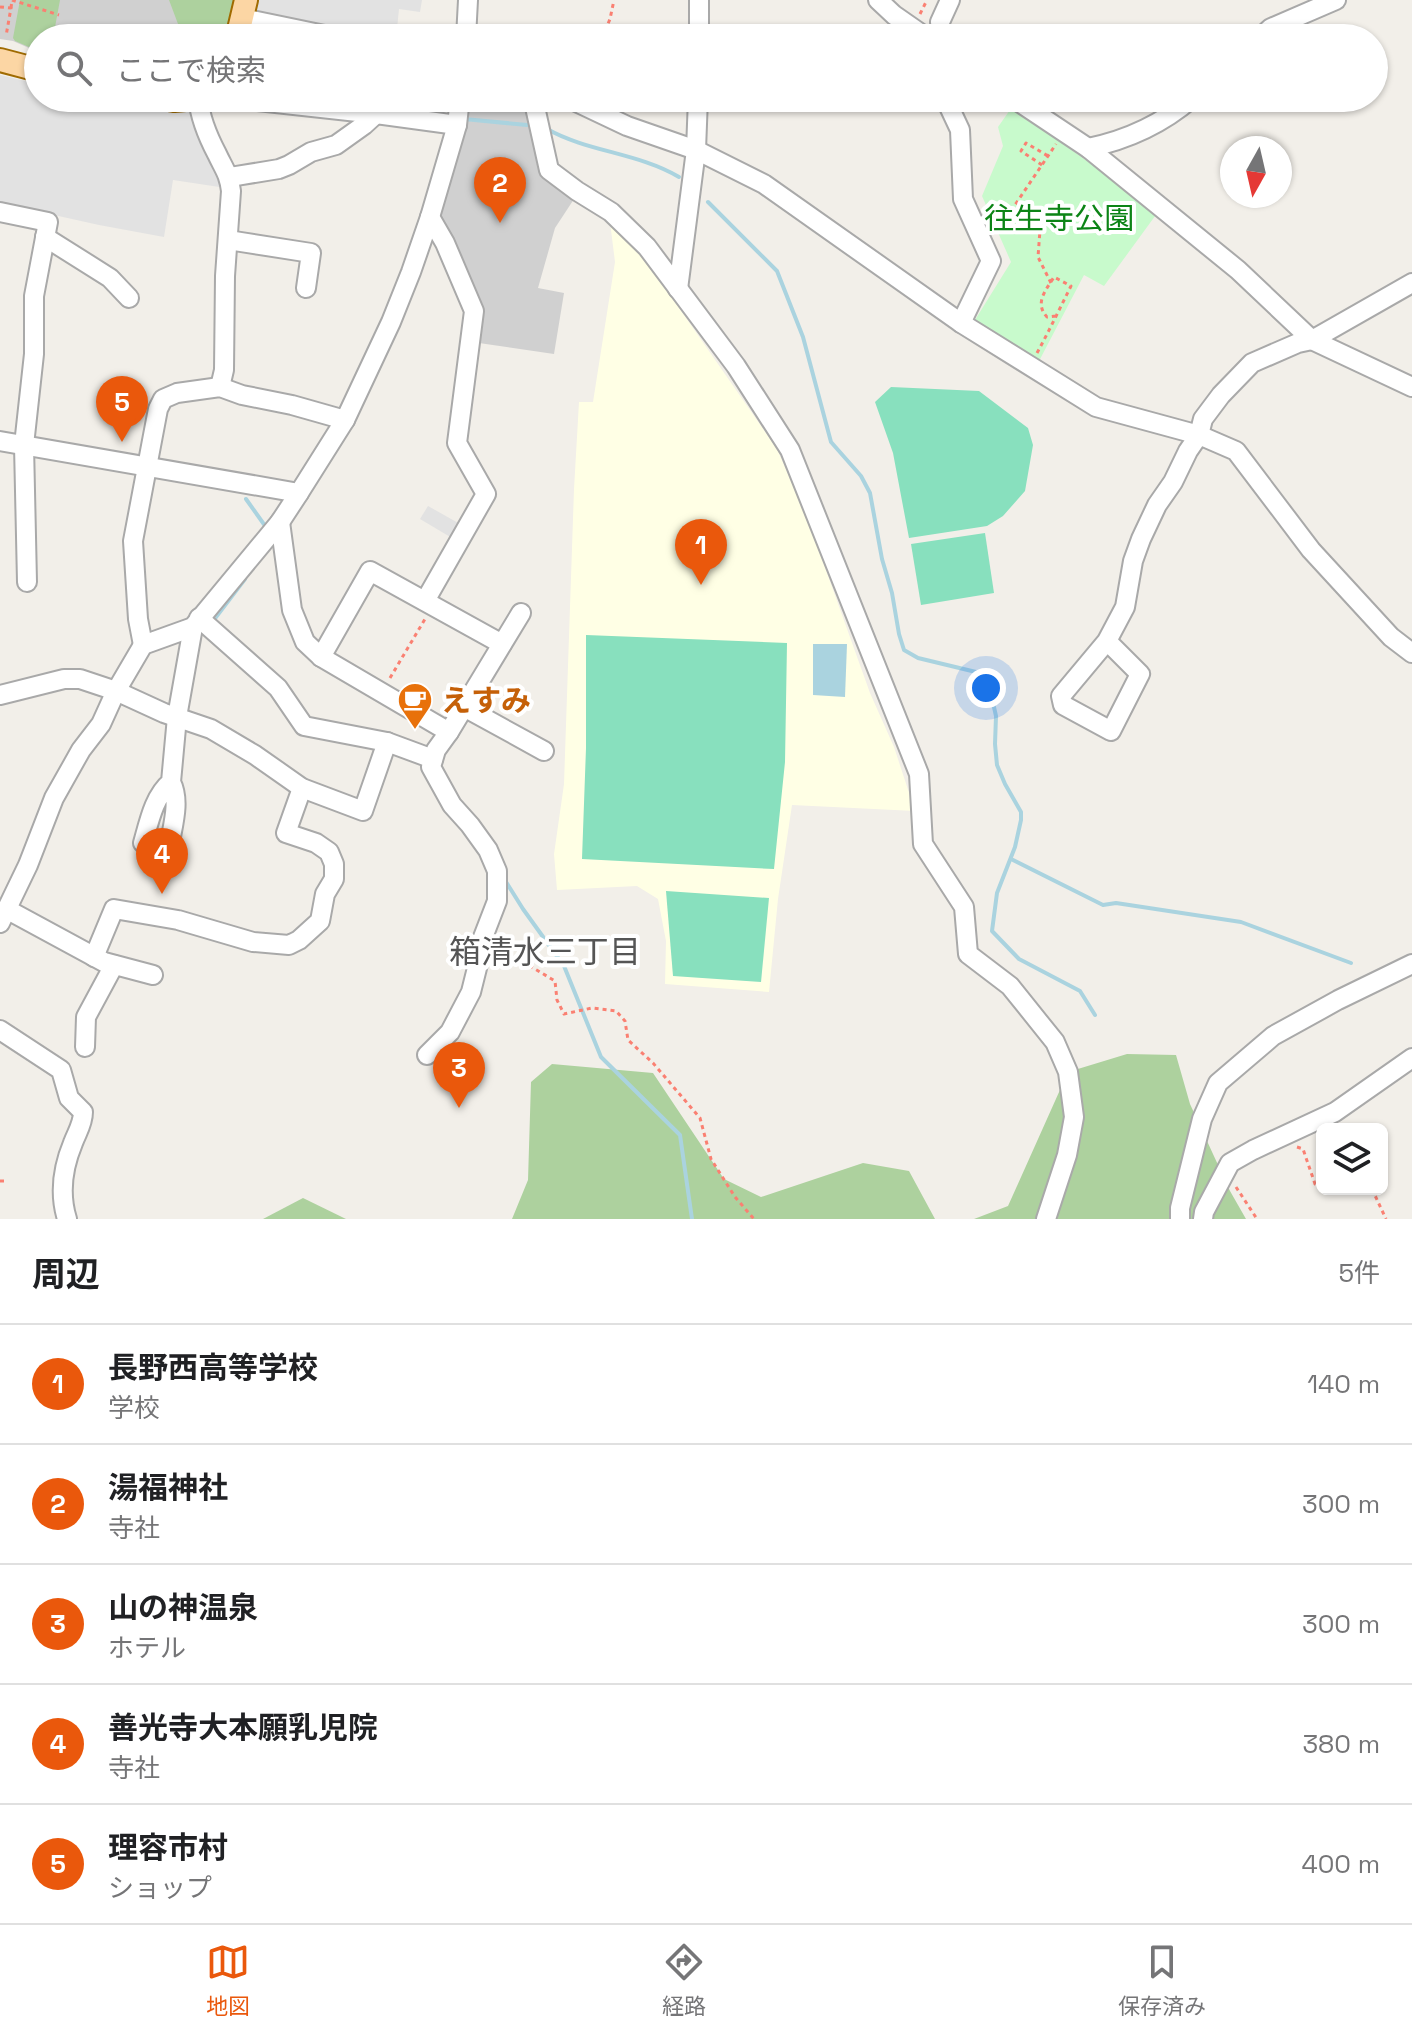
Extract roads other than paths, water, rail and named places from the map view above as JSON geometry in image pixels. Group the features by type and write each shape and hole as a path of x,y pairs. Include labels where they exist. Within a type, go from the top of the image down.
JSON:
{"main road":[{"path":"0,60 24,66"}],"street":[{"path":"467,24 468,0"},
{"path":"699,0 699,24"},
{"path":"878,0 907,24"},
{"path":"940,22 950,0"},
{"path":"1280,24 1336,0"},
{"path":"242,19 268,24"},
{"path":"200,112 212,145 230,177 224,370 220,387"},
{"path":"358,112 457,125"},
{"path":"153,975 114,965 4,916 54,798 81,750 101,724 143,645 196,623 280,522 345,420 411,272 430,217 458,112"},
{"path":"536,112 549,170 611,212 647,247 736,366 790,450 919,774 923,844 964,907 968,954 1010,986 1055,1042 1068,1072 1074,1117 1067,1155 1046,1219"},
{"path":"598,112 627,126 696,150 764,184 961,323 1096,407 1199,435 1236,451 1311,550 1391,637 1412,653"},
{"path":"678,289 696,150 697,112"},
{"path":"952,112 960,130 963,199 991,261 961,323"},
{"path":"1033,112 1088,148 1238,270 1312,340 1412,387"},
{"path":"1088,148 1141,132 1174,112"},
{"path":"230,177 279,169 311,152 336,145 376,114"},
{"path":"0,212 48,222 34,296 34,354 24,445 27,582"},
{"path":"429,604 486,494 457,443 474,311 445,243 430,217"},
{"path":"45,237 110,278 129,298"},
{"path":"228,240 311,253 306,288"},
{"path":"1107,641 1140,674 1111,731 1063,705 1061,696 1107,641 1125,607 1133,561 1157,505 1199,435 1203,419 1252,363 1312,340 1412,283"},
{"path":"143,645 138,619 133,541 158,409 163,399 177,393 220,387 345,420"},
{"path":"0,441 299,493"},
{"path":"280,522 292,610 305,642 321,657 449,732"},
{"path":"321,657 370,571 502,644"},
{"path":"427,1055 450,1032 471,992 483,937 497,901 497,871 488,850 452,805 431,767 436,750 521,613"},
{"path":"171,782 177,717 196,623"},
{"path":"196,623 278,688 304,726 387,742 433,759"},
{"path":"0,695 64,679 80,679 211,729 302,788 363,811 387,742"},
{"path":"464,707 544,751"},
{"path":"94,957 114,909 178,920 253,942 289,945 299,940 320,921 325,894 334,879 334,864 329,852 316,843 286,833 302,788"},
{"path":"1180,1219 1202,1119 1218,1083 1273,1036 1412,964"},
{"path":"85,1047 86,1017 114,965"},
{"path":"0,1030 61,1070 69,1098 83,1112 83,1120 64,1171 62,1194 67,1219"},
{"path":"1203,1219 1230,1163 1335,1112 1412,1058"}],"water":[{"path":"813,644 847,644 845,697 813,695"}],"waterway":[{"path":"464,119 527,125"},
{"path":"547,129 679,177"},
{"path":"708,202 777,271 803,337 831,442 861,476 870,493 904,650 918,658 976,672 985,679 991,694 996,716 997,765 1021,812 1015,847 997,893 992,931 1019,959 1080,991 1095,1015"},
{"path":"246,499 268,530"},
{"path":"215,622 245,579"},
{"path":"1011,859 1103,905 1116,903 1241,922 1351,963"},
{"path":"503,877 564,966 601,1057 680,1135 692,1219"}],"place":[{"name":"湯福神社","path":"500,223"},
{"name":"理容市村","path":"122,442"},
{"name":"長野西高等学校","path":"701,585"},
{"name":"えすみ","path":"415,731"},
{"name":"善光寺大本願乳児院","path":"162,894"},
{"name":"山の神温泉","path":"459,1108"}],"district":[{"name":"箱清水三丁目","path":"545,952"}],"park label":[{"name":"往生寺公園","path":"1059,218"}]}
